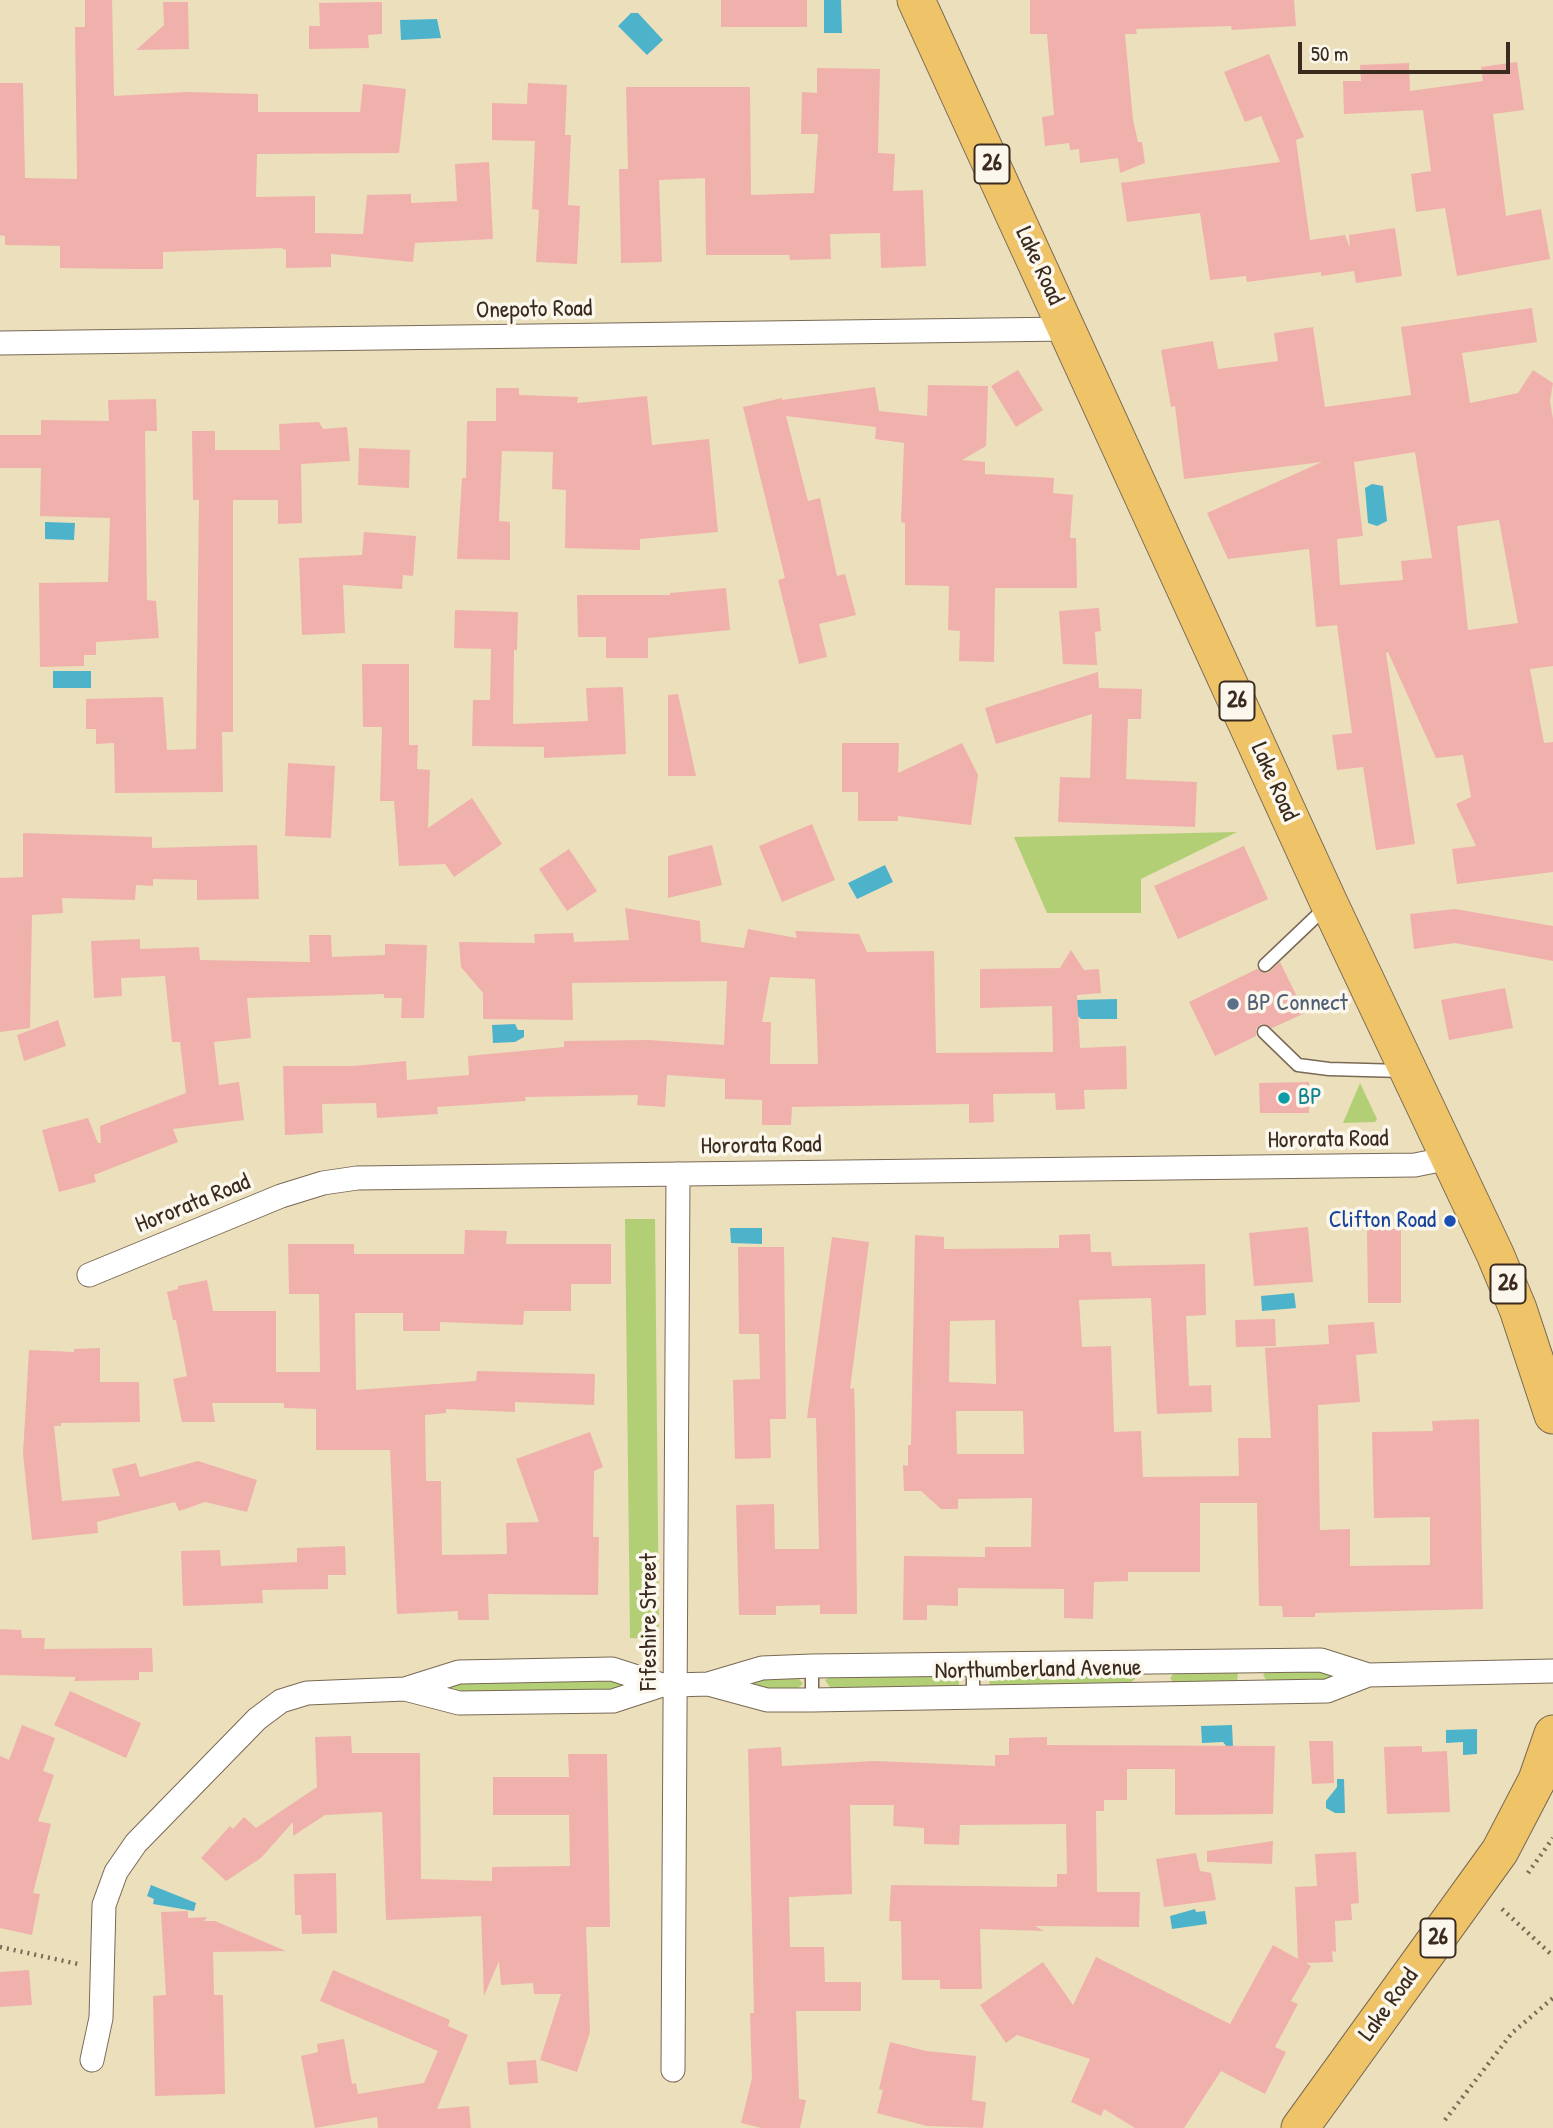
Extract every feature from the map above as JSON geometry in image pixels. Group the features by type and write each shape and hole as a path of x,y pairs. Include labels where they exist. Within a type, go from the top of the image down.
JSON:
{"main road":[{"name":"Lake Road","path":"916,0 1518,1309 1553,1415"},
{"name":"Lake Road","path":"1300,2128 1500,1852 1533,1790 1553,1736"}],"street":[{"name":"Onepoto Road","path":"0,343 1068,329"},
{"name":"Hororata Road","path":"89,1275 281,1196 323,1183 358,1178 1420,1165 1450,1158"},
{"name":"Fifeshire Street","path":"673,2070 669,1685 678,1174"},
{"name":"Northumberland Avenue","path":"708,1684 767,1700 812,1700 973,1697 1149,1678 1252,1677 1321,1660 1368,1675 1553,1671"},
{"name":"Northumberland Avenue","path":"405,1689 459,1703 613,1701 669,1685 708,1684 762,1668 812,1666 973,1664 1149,1678 1252,1677 1327,1691 1368,1675"},
{"name":"Northumberland Avenue","path":"92,2060 101,2018 104,1905 116,1872 136,1843 270,1708 307,1693 405,1689 459,1672 612,1669 669,1685"}],"lane":[{"path":"1265,965 1329,903"},
{"path":"1264,1032 1298,1065 1329,1069 1410,1071"},
{"path":"973,1664 973,1697"},
{"path":"812,1666 812,1700"}],"path":[{"path":"1502,1909 1553,1956"},
{"path":"0,1947 78,1964"},
{"path":"1446,2120 1512,2033 1553,1998"}],"green space":[{"path":"1237,832 1141,879 1141,913 1047,913 1014,837"},
{"path":"1360,1083 1377,1119 1375,1122 1343,1123"},
{"path":"625,1219 655,1219 659,1639 630,1638"},
{"path":"1268,1669 1335,1669 1337,1679 1269,1684 1263,1675"},
{"path":"1175,1672 1238,1673 1237,1682 1175,1685 1170,1678"},
{"path":"1134,1673 1135,1679 1127,1685 991,1687 989,1682 997,1674"},
{"path":"953,1674 959,1677 959,1685 953,1687 831,1689 825,1680 830,1677"},
{"path":"797,1676 803,1684 795,1690 748,1690 744,1680"},
{"path":"624,1678 627,1690 447,1694 444,1682"}],"water":[{"path":"824,0 841,0 842,33 824,33"},
{"path":"631,13 638,13 663,40 647,55 618,26"},
{"path":"437,19 441,38 401,40 400,20"},
{"path":"1372,484 1383,486 1387,521 1377,526 1368,523 1365,488"},
{"path":"45,522 75,523 74,540 45,539"},
{"path":"53,671 91,671 91,688 53,688"},
{"path":"885,865 893,882 857,899 848,883"},
{"path":"1117,999 1117,1019 1081,1019 1075,1013 1075,1000"},
{"path":"515,1024 518,1030 524,1030 524,1037 515,1042 493,1043 492,1025"},
{"path":"730,1228 762,1228 762,1244 731,1243"},
{"path":"1294,1293 1296,1308 1262,1311 1261,1296"},
{"path":"1232,1725 1233,1747 1227,1747 1223,1742 1202,1743 1201,1726"},
{"path":"1477,1729 1477,1754 1463,1755 1463,1742 1446,1743 1446,1730"},
{"path":"1337,1779 1344,1779 1345,1813 1335,1813 1326,1808 1326,1801 1337,1787"},
{"path":"151,1885 196,1903 194,1911 153,1904 154,1899 147,1896"},
{"path":"1195,1909 1196,1912 1205,1911 1207,1924 1172,1929 1170,1916"}],"building":[{"path":"85,0 112,0 114,96 187,92 258,94 258,112 360,112 363,84 406,89 399,153 257,154 256,197 315,196 315,233 363,234 367,195 411,194 411,203 457,201 455,164 489,162 493,239 415,243 413,262 331,254 331,267 286,268 286,250 281,248 163,252 163,269 133,269 60,268 60,246 5,245 5,236 0,235 0,83 23,83 25,178 77,179 75,27 85,27"},
{"path":"721,0 807,0 807,27 721,27"},
{"path":"1030,0 1294,0 1296,26 1232,30 1231,26 1136,29 1137,34 1125,34 1133,120 1138,142 1142,142 1145,163 1120,173 1118,158 1080,163 1079,149 1070,150 1069,143 1045,146 1042,117 1054,115 1047,34 1030,34"},
{"path":"163,2 188,2 189,49 136,50 164,25"},
{"path":"382,2 382,34 368,35 369,48 309,49 309,26 320,26 319,3"},
{"path":"1269,54 1304,137 1296,140 1310,240 1345,235 1350,248 1349,235 1395,228 1402,276 1356,283 1354,271 1321,276 1321,272 1247,282 1246,276 1210,280 1200,213 1127,222 1121,183 1280,162 1261,116 1245,122 1224,72"},
{"path":"1517,62 1524,110 1493,114 1506,216 1541,209 1550,259 1457,276 1445,208 1416,212 1411,174 1431,171 1423,110 1344,114 1343,81 1361,81 1360,65 1409,63 1410,91 1483,81 1481,67"},
{"path":"817,68 880,69 878,153 895,154 893,191 923,190 926,266 881,268 880,233 830,234 831,259 790,260 789,255 706,255 705,178 659,180 662,262 621,263 619,169 628,169 626,87 750,87 751,195 814,193 818,134 801,134 802,92 817,93"},
{"path":"528,83 567,85 565,135 571,135 568,205 580,206 577,264 536,262 539,210 532,209 535,141 492,140 492,103 527,104"},
{"path":"1532,308 1537,342 1462,353 1470,403 1518,393 1533,370 1553,383 1550,401 1553,419 1553,666 1530,669 1544,743 1553,742 1553,872 1457,884 1452,849 1476,846 1456,804 1471,797 1463,755 1436,758 1388,652 1386,653 1415,844 1376,850 1363,767 1337,770 1332,735 1352,733 1337,625 1316,627 1309,549 1228,559 1207,513 1322,462 1184,479 1175,406 1171,407 1161,350 1213,341 1218,369 1278,361 1274,333 1313,327 1325,407 1411,395 1401,327","holes":["1415,452 1432,558 1401,561 1403,580 1340,585 1337,539 1363,536 1354,462","1499,520 1518,623 1468,630 1457,526"]},
{"path":"1018,370 1043,410 1016,427 991,386"},
{"path":"928,385 988,386 986,446 962,460 985,462 985,474 1054,478 1053,493 1073,495 1070,538 1076,538 1077,588 995,588 994,662 959,661 960,631 948,630 949,586 905,585 905,523 901,522 904,443 875,439 876,427 786,416 808,501 820,498 837,576 845,574 856,615 819,624 827,657 799,664 778,580 785,578 743,407 782,398 875,387 879,411 927,416"},
{"path":"496,388 519,388 519,395 578,397 577,403 647,396 652,445 709,439 718,532 640,539 640,550 565,548 566,490 552,489 553,452 502,451 499,521 510,522 510,560 457,559 462,478 466,478 467,421 496,421"},
{"path":"156,399 157,431 145,431 147,600 156,601 159,638 96,642 96,655 84,655 84,666 40,667 39,583 108,582 110,518 40,516 41,468 0,468 0,435 41,435 41,420 109,421 108,400"},
{"path":"319,422 323,429 347,427 350,461 301,464 302,523 278,524 278,500 233,500 233,732 222,732 223,792 115,793 114,743 96,744 96,729 86,729 86,699 163,697 167,750 196,749 199,500 193,500 192,431 215,431 215,450 280,450 279,424"},
{"path":"359,448 410,450 409,488 358,485"},
{"path":"364,532 416,536 413,576 403,575 402,589 343,585 345,633 302,635 299,558 362,555"},
{"path":"726,588 730,630 648,638 648,658 606,658 606,637 578,637 577,595 670,595"},
{"path":"1099,608 1101,631 1095,632 1097,665 1063,664 1059,611"},
{"path":"455,610 518,612 517,650 514,650 513,724 588,721 586,688 623,687 626,754 544,758 544,747 472,746 473,700 490,700 491,649 454,648"},
{"path":"362,664 409,664 409,745 418,745 417,769 430,770 428,828 472,798 502,844 454,877 445,864 399,866 394,801 380,801 382,727 363,727"},
{"path":"1098,672 1099,688 1142,689 1141,719 1128,719 1126,779 1197,782 1195,827 1058,822 1060,777 1090,778 1092,714 996,744 985,708"},
{"path":"678,694 696,776 668,776 668,695"},
{"path":"842,743 899,743 898,773 962,743 978,775 971,825 898,816 898,821 858,821 858,792 842,792"},
{"path":"288,763 335,766 331,838 285,836"},
{"path":"812,824 835,880 782,902 759,846"},
{"path":"23,833 152,837 152,848 257,845 259,899 197,900 197,880 153,879 153,886 136,885 135,900 62,898 63,913 32,915 30,1028 0,1032 0,878 23,877"},
{"path":"712,845 722,885 668,898 668,856"},
{"path":"1244,846 1268,899 1178,939 1154,886"},
{"path":"569,849 597,891 567,911 539,869"},
{"path":"625,908 700,921 701,942 744,948 748,929 797,938 795,931 859,934 867,952 934,951 936,1053 1053,1052 1052,1006 980,1008 980,969 1060,968 1071,950 1084,970 1099,969 1101,993 1077,995 1080,1048 1126,1046 1127,1089 1084,1090 1085,1109 1056,1110 1055,1093 993,1094 994,1122 969,1123 969,1104 792,1107 791,1125 762,1125 762,1100 725,1099 725,1079 667,1075 665,1107 637,1105 638,1095 525,1097 526,1101 437,1107 438,1114 377,1118 376,1103 322,1104 323,1133 285,1135 283,1066 353,1066 406,1061 407,1080 469,1075 468,1056 564,1047 564,1041 648,1040 724,1045 727,981 572,983 573,1020 483,1019 483,993 461,967 459,942 535,943 534,934 573,933 574,942 629,940","holes":["770,977 815,979 818,1064 770,1064 771,1022 762,1022"]},
{"path":"1455,909 1553,926 1553,961 1455,943 1414,949 1410,914"},
{"path":"309,935 331,935 332,957 385,955 385,944 427,945 424,1018 401,1018 402,998 384,998 384,994 247,998 251,1038 214,1042 219,1085 239,1082 244,1120 173,1129 178,1142 94,1175 96,1182 59,1192 42,1130 88,1118 98,1143 101,1143 100,1126 186,1093 180,1042 172,1042 165,976 121,978 122,996 94,998 91,941 140,939 140,949 199,947 200,960 310,962"},
{"path":"1280,962 1305,1013 1272,1028 1261,1024 1256,1029 1256,1036 1215,1056 1189,1002 1257,969 1268,973"},
{"path":"1505,988 1513,1028 1449,1040 1441,1000"},
{"path":"58,1020 66,1046 24,1061 17,1035"},
{"name":"BP","path":"1309,1082 1309,1113 1260,1113 1259,1083"},
{"path":"1308,1227 1313,1282 1254,1286 1249,1233"},
{"path":"1367,1229 1401,1229 1401,1303 1368,1303"},
{"path":"465,1230 507,1231 506,1244 611,1244 611,1284 571,1284 571,1311 524,1311 523,1325 440,1322 440,1331 403,1331 403,1313 355,1313 356,1390 476,1381 477,1371 595,1374 594,1405 515,1402 515,1412 446,1409 446,1413 425,1415 426,1481 441,1481 442,1555 507,1554 506,1523 539,1522 516,1459 590,1432 603,1467 594,1471 593,1537 599,1537 598,1595 488,1594 489,1620 458,1620 458,1611 397,1614 390,1450 316,1450 316,1409 284,1408 284,1403 212,1403 215,1422 182,1422 173,1379 187,1376 176,1320 173,1320 167,1292 178,1289 178,1286 207,1280 213,1311 276,1311 276,1372 320,1372 319,1294 289,1294 288,1244 354,1244 354,1254 464,1254"},
{"path":"1090,1234 1091,1252 1111,1252 1112,1266 1205,1264 1206,1315 1186,1316 1189,1386 1211,1385 1212,1412 1157,1414 1151,1298 1079,1300 1082,1347 1111,1346 1114,1432 1141,1431 1143,1477 1239,1476 1238,1438 1271,1438 1265,1348 1329,1344 1328,1325 1374,1322 1377,1353 1356,1355 1360,1402 1318,1405 1320,1530 1350,1529 1350,1566 1430,1565 1430,1517 1374,1518 1372,1432 1433,1431 1432,1421 1479,1419 1483,1609 1315,1613 1315,1617 1283,1617 1282,1606 1259,1606 1257,1503 1200,1503 1200,1572 1128,1572 1128,1581 1094,1582 1093,1619 1064,1618 1064,1589 958,1588 958,1606 927,1605 927,1620 903,1620 904,1556 985,1557 985,1547 1031,1547 1032,1498 958,1499 958,1509 941,1509 921,1491 904,1491 903,1465 908,1466 908,1445 911,1445 915,1235 944,1237 944,1249 1059,1248 1059,1235","holes":["995,1320 996,1384 949,1382 950,1321","956,1411 1023,1411 1024,1454 957,1454"]},
{"path":"832,1237 869,1242 850,1389 854,1388 855,1416 857,1614 820,1614 820,1605 776,1606 776,1615 739,1615 736,1505 774,1504 775,1549 819,1549 816,1418 807,1418"},
{"path":"738,1247 784,1247 786,1419 770,1419 771,1458 735,1459 733,1380 760,1379 759,1334 739,1334"},
{"path":"1275,1319 1276,1346 1236,1347 1235,1320"},
{"path":"100,1348 100,1382 139,1382 140,1422 61,1423 61,1426 54,1426 62,1501 120,1496 112,1469 136,1463 140,1477 198,1461 257,1480 247,1512 205,1502 179,1511 175,1502 97,1522 98,1533 32,1540 23,1454 29,1350 74,1352 74,1349"},
{"path":"345,1546 346,1575 328,1575 328,1589 262,1590 263,1603 183,1606 181,1551 220,1550 221,1566 297,1562 297,1548"},
{"path":"0,1629 21,1630 22,1638 45,1638 44,1649 152,1648 153,1672 139,1672 139,1680 74,1681 76,1677 0,1675"},
{"path":"70,1691 141,1723 126,1758 54,1725"},
{"path":"22,1725 55,1738 43,1771 54,1775 38,1821 51,1824 33,1893 40,1894 32,1935 0,1928 0,1756 9,1760"},
{"path":"351,1736 352,1753 420,1753 421,1879 492,1881 492,1867 570,1866 569,1815 493,1815 493,1777 569,1777 568,1754 607,1754 610,1927 586,1927 590,2032 577,2072 540,2060 561,1994 534,1994 533,1983 501,1985 499,1961 484,1996 481,1916 386,1920 382,1812 325,1815 293,1836 293,1822 261,1858 226,1881 201,1858 230,1826 233,1829 244,1817 256,1828 317,1787 315,1737"},
{"path":"1047,1737 1047,1745 1275,1746 1273,1814 1175,1815 1175,1769 1127,1769 1127,1800 1104,1800 1104,1811 1096,1811 1097,1892 1140,1892 1139,1927 1035,1926 1044,1931 980,1929 982,1989 940,1989 940,1980 902,1980 901,1921 889,1921 891,1885 1057,1887 1057,1874 1067,1874 1066,1824 960,1825 959,1845 924,1844 924,1828 893,1826 894,1805 850,1805 852,1894 789,1897 790,1947 824,1947 825,1982 861,1982 861,2011 796,2011 799,2099 806,2100 800,2128 761,2128 741,2123 752,2078 750,2013 754,2013 748,1749 781,1747 782,1766 875,1761 995,1766 995,1755 1009,1755 1009,1738"},
{"path":"1309,1741 1333,1741 1334,1783 1312,1784"},
{"path":"1422,1746 1422,1752 1447,1751 1450,1812 1387,1814 1384,1747"},
{"path":"1273,1841 1272,1864 1207,1862 1207,1851"},
{"path":"1356,1852 1359,1903 1351,1904 1352,1920 1335,1921 1336,1952 1332,1951 1333,1962 1306,1963 1311,1966 1291,2001 1298,2004 1275,2047 1286,2052 1265,2094 1221,2071 1184,2128 1135,2128 1104,2109 1101,2116 1071,2102 1090,2059 1017,2035 1006,2043 980,2005 1043,1962 1073,2005 1096,1957 1230,2024 1273,1945 1298,1959 1295,1887 1317,1886 1315,1854"},
{"path":"1196,1853 1200,1871 1211,1873 1216,1900 1164,1907 1156,1859"},
{"path":"336,1873 337,1933 302,1934 301,1915 295,1915 294,1874"},
{"path":"188,1911 188,1918 207,1917 204,1921 215,1921 286,1951 213,1952 214,1995 223,1995 225,2094 155,2096 153,1996 166,1995 161,1912"},
{"path":"29,1970 32,2005 0,2007 0,1972"},
{"path":"333,1970 450,2020 448,2026 468,2035 437,2109 469,2106 471,2128 378,2128 377,2117 315,2128 301,2056 318,2052 317,2044 344,2039 352,2084 356,2083 358,2094 424,2083 438,2051 320,2001"},
{"path":"890,2042 926,2051 976,2056 972,2100 986,2102 983,2128 927,2126 877,2113 883,2090 879,2089"},
{"path":"536,2060 538,2083 509,2085 507,2062"}],"place":[{"name":"BP Connect","path":"1233,1004"},
{"name":"BP","path":"1284,1098"},
{"name":"Clifton Road","path":"1450,1221"}]}
